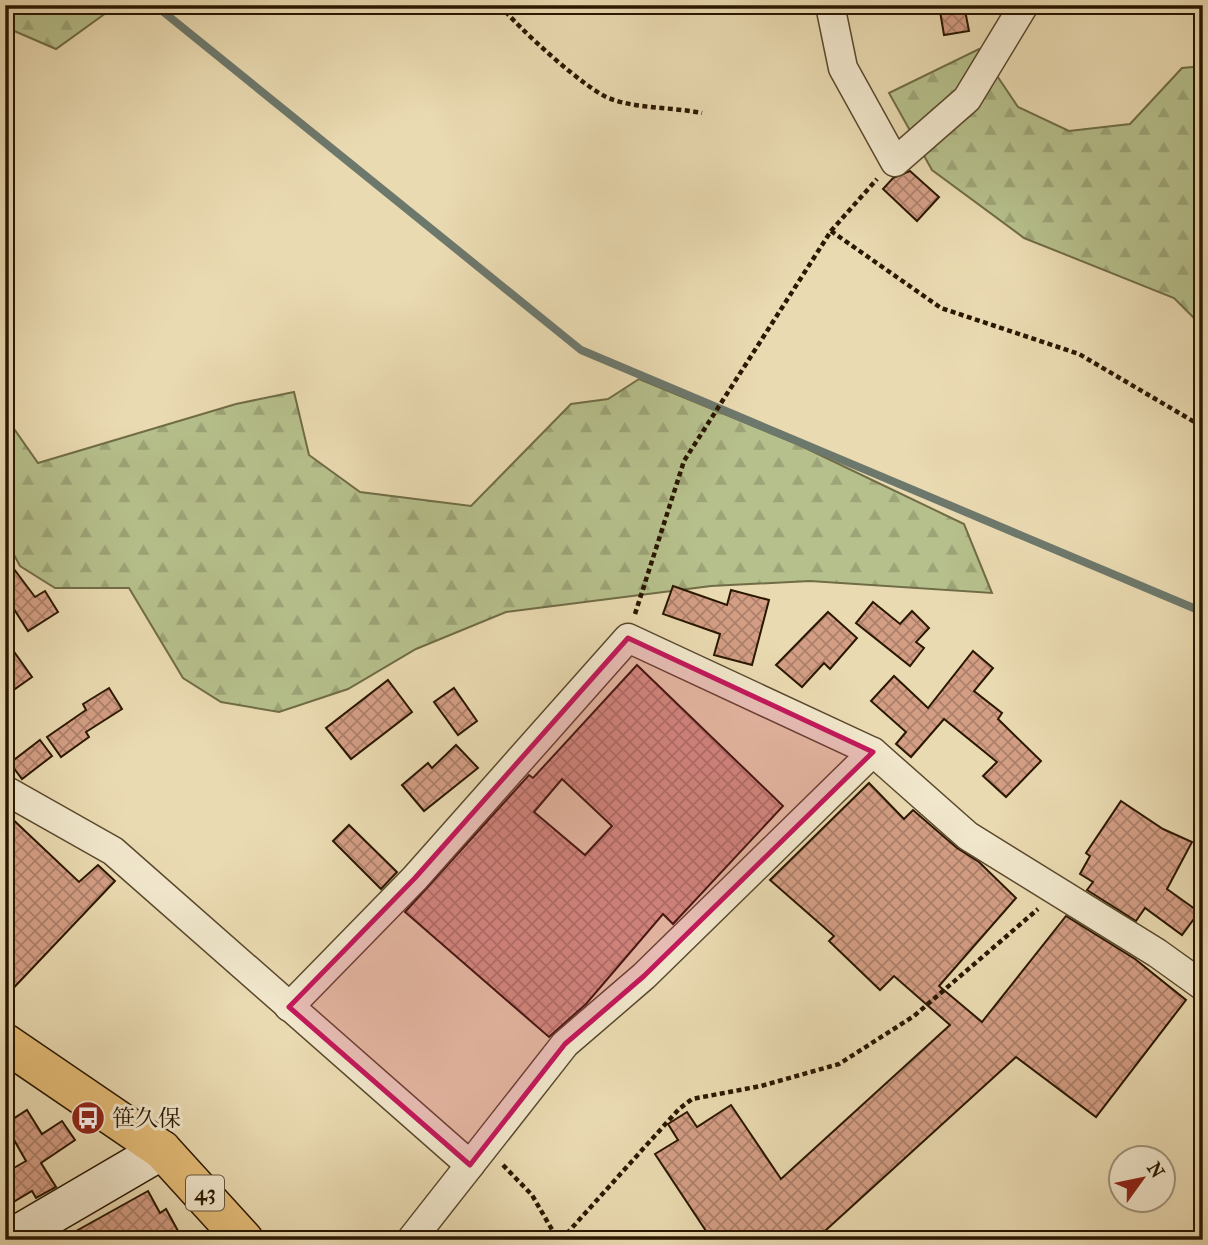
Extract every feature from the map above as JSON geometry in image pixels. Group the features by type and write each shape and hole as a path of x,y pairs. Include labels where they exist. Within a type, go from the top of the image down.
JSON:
{"main road":[{"name":"43","path":"5,1043 162,1150 244,1240"}],"street":[{"path":"830,5 843,68 895,162 967,99 1024,5"},
{"path":"289,1007 415,878 628,638 873,752 968,836 1157,953 1203,986"},
{"path":"411,1240 565,1044 644,975 873,752"},
{"path":"5,790 113,851 289,1007 476,1158"},
{"path":"8,1240 162,1150"}],"path":[{"path":"500,5 588,86 608,99 631,105 671,107 702,113"},
{"path":"628,638 684,461 831,231 857,198 895,162"},
{"path":"831,231 941,307 1079,354 1203,427"},
{"path":"476,1158 507,1167 532,1195 559,1240 679,1109 692,1099 761,1086 839,1064 915,1016 1044,904 1052,888"}],"highlighted area":[{"path":"628,638 873,752 644,976 565,1044 470,1165 289,1007 415,878"}],"green space":[{"path":"5,5 117,5 56,49 5,27"},
{"path":"979,49 1018,107 1069,131 1130,124 1182,68 1203,66 1203,327 1174,298 1024,238 932,170 889,93"},
{"path":"639,379 797,444 964,524 992,593 810,581 711,586 506,612 416,649 348,689 279,712 221,702 183,678 129,588 55,588 20,566 5,538 5,416 38,463 236,404 294,392 309,455 360,492 471,506 571,404 608,399"}],"building":[{"path":"939,5 964,5 969,31 944,35"},
{"path":"910,171 939,197 917,221 883,189 893,178"},
{"path":"5,557 35,597 45,591 58,612 28,631 5,595"},
{"path":"673,586 727,605 731,590 769,600 752,665 714,655 720,634 663,614"},
{"path":"873,602 900,624 912,611 929,628 916,642 924,648 910,666 856,623"},
{"path":"828,612 857,638 830,669 824,663 802,687 776,665"},
{"path":"5,639 32,677 5,696"},
{"path":"973,651 993,668 974,691 1002,713 998,719 1041,761 1006,797 983,776 997,762 944,719 911,757 896,744 906,732 871,701 894,676 928,708"},
{"path":"637,665 783,806 673,924 663,914 586,1004 549,1037 405,912 529,775 533,778","holes":["562,779 612,826 585,855 534,812"]},
{"path":"388,680 412,712 351,759 326,728"},
{"path":"109,688 122,709 86,732 89,737 61,757 47,737 86,710 83,704"},
{"path":"454,688 477,721 458,735 434,702"},
{"path":"40,740 52,756 22,779 10,763"},
{"path":"456,745 478,768 424,811 402,785 428,763 432,768"},
{"path":"869,783 904,819 913,810 957,848 979,862 1016,898 939,986 982,1022 1066,916 1135,959 1186,1000 1096,1117 1016,1057 815,1240 712,1240 655,1154 678,1140 668,1124 687,1112 697,1127 731,1105 781,1179 950,1025 894,976 880,990 829,941 834,936 770,880"},
{"path":"1121,801 1163,829 1192,842 1167,889 1199,912 1182,935 1145,908 1136,921 1087,890 1093,882 1080,874 1090,856 1086,853"},
{"path":"5,812 79,882 98,865 115,881 5,997"},
{"path":"349,825 397,872 381,889 333,841"},
{"path":"27,1110 42,1134 62,1121 75,1140 41,1163 56,1187 36,1198 32,1191 5,1207 5,1173 26,1161 5,1124"},
{"path":"148,1191 160,1213 166,1209 183,1240 60,1240"}],"waterway":[{"path":"156,6 581,350 1203,612"}],"place":[{"name":"笹久保","path":"88,1118"}]}
